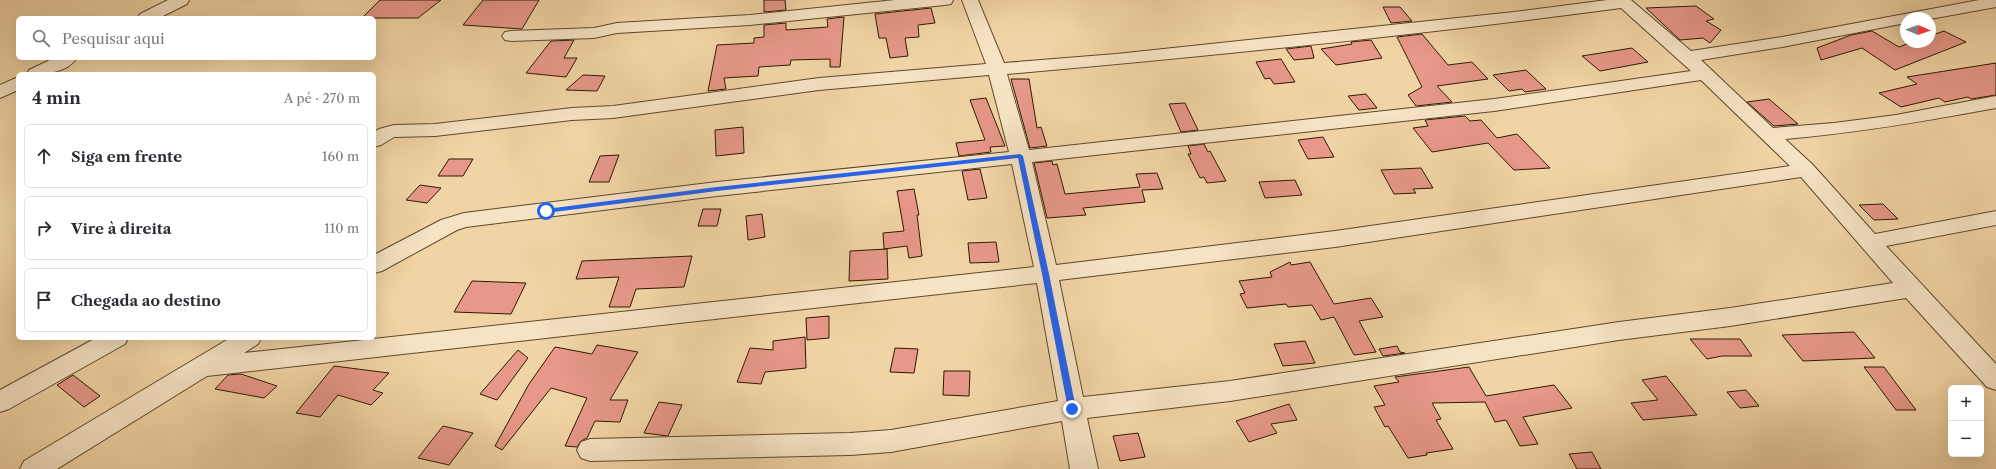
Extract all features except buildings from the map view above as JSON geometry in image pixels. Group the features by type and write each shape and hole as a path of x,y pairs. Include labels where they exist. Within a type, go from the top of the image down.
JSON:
{"street":[{"path":"150,16 181,0"},
{"path":"511,36 594,33 617,28 750,20 945,0"},
{"path":"970,0 997,70 1020,156 1046,274 1084,469"},
{"path":"376,139 386,133 394,131 460,128 572,114 613,112 819,84 997,70 1331,37 1514,17 1622,2 1687,57 1770,134 1806,170 1911,289 1992,369"},
{"path":"1936,13 1996,2"},
{"path":"1687,57 1782,42 1900,19"},
{"path":"40,72 64,60"},
{"path":"376,264 449,225 464,220 725,188 1351,122 1494,104 1705,74"},
{"path":"0,92 16,84"},
{"path":"1770,134 1834,129 1896,121 1996,102"},
{"path":"201,367 1046,274 1334,239 1806,170"},
{"path":"1870,242 1996,218"},
{"path":"590,450 891,441 1072,409 1230,391 1619,331 1730,317 1911,289"},
{"path":"0,402 112,340"},
{"path":"34,469 246,340"}],"route":[{"path":"546,211 717,189 1020,156 1046,274 1072,409"}]}
